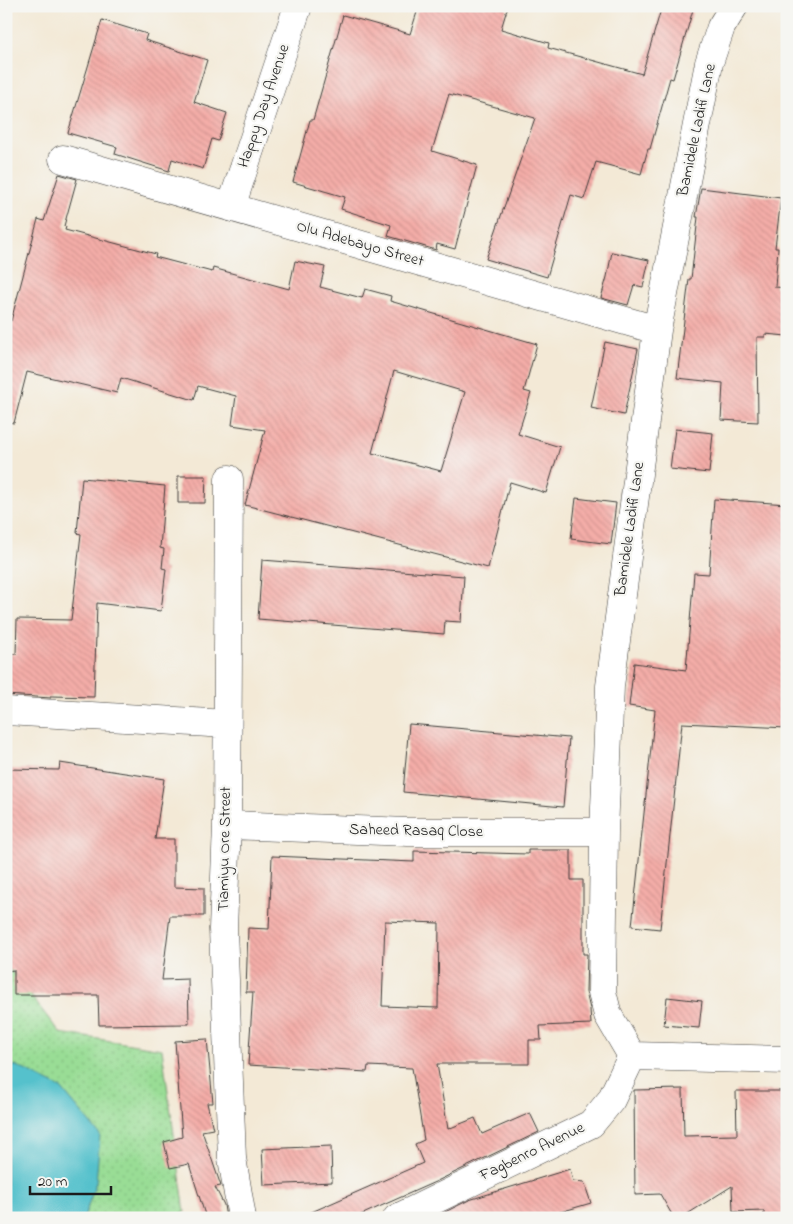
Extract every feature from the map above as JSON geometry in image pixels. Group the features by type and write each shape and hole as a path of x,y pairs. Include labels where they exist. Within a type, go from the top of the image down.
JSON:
{"street":[{"name":"Happy Day Avenue","path":"230,207 298,6"},
{"name":"Bamidele Ladifi Lane","path":"632,1056 608,1015 602,992 604,832 610,686 657,330 709,63 721,27 734,6"},
{"name":"Olu Adebayo Street","path":"64,159 657,330"},
{"name":"Tiamiyu Ore Street","path":"229,479 227,826 224,929 232,1158 242,1218"},
{"path":"6,711 227,724"},
{"name":"Saheed Rasaq Close","path":"227,826 408,832 604,832"},
{"path":"632,1056 787,1060"},
{"name":"Fagbenro Avenue","path":"397,1218 591,1124 611,1100 632,1056"}],"green space":[{"path":"6,964 60,1033 162,1049 185,1212 174,1218 84,1218 96,1182 17,1066 6,1065"}],"water":[{"path":"6,1065 17,1066 61,1088 100,1135 96,1182 84,1218 6,1218"}],"building":[{"path":"419,6 508,6 501,29 549,43 548,48 642,74 662,6 694,6 673,79 670,78 641,174 596,162 584,199 571,195 547,277 486,259 535,118 449,94 432,151 477,165 455,249 437,244 436,250 388,236 391,225 341,209 345,197 293,182 343,15 410,34"},
{"path":"102,20 147,34 145,40 207,60 194,102 227,113 218,141 212,139 203,169 172,159 169,171 115,154 117,147 68,133"},
{"path":"59,174 77,179 64,226 66,227 65,230 156,254 155,257 212,272 213,268 289,289 295,261 325,267 320,287 362,298 365,289 391,296 390,301 537,344 524,391 531,393 518,434 560,447 546,493 510,482 488,568 245,505 265,430 232,425 236,396 198,386 194,400 121,378 117,393 27,372 14,423 6,422 6,320 11,321 38,219 44,221","holes":["394,371 465,392 441,471 372,453"]},
{"path":"701,188 781,198 775,248 778,248 775,287 787,288 787,336 765,334 765,337 757,337 758,422 721,420 723,383 677,378"},
{"path":"612,252 649,260 643,287 634,285 628,305 601,298"},
{"path":"605,342 638,349 624,415 591,408"},
{"path":"675,429 713,433 709,473 670,469"},
{"path":"178,476 206,476 205,503 178,503"},
{"path":"82,478 165,486 160,548 164,549 162,568 166,569 161,611 97,603 94,697 51,696 51,698 6,695 6,653 16,654 17,619 71,620 81,534 77,533"},
{"path":"576,498 616,503 611,544 571,539"},
{"path":"714,499 787,504 785,581 787,581 787,728 682,723 660,929 632,926 655,710 629,706 634,663 686,670 694,573 709,574"},
{"path":"262,560 464,576 461,622 445,621 444,634 258,619"},
{"path":"409,724 569,738 563,807 403,792"},
{"path":"60,763 164,779 155,839 174,839 174,887 204,888 204,916 170,916 162,980 188,979 189,1024 99,1025 98,995 14,995 14,970 6,971 6,769 59,770"},
{"path":"528,850 571,850 571,880 583,880 583,954 587,954 586,992 591,1024 540,1026 541,1040 529,1040 529,1064 437,1064 448,1129 475,1118 482,1134 530,1113 539,1132 354,1218 298,1218 423,1163 415,1144 424,1140 412,1068 368,1066 367,1072 248,1065 253,992 246,992 248,928 269,929 272,856 414,862 414,851 528,854","holes":["385,921 439,923 438,1008 382,1006"]},
{"path":"667,997 702,1001 699,1028 664,1025"},
{"path":"207,1039 213,1103 207,1103 213,1129 202,1131 221,1186 215,1187 224,1205 226,1218 206,1218 189,1164 170,1168 164,1142 182,1137 175,1041"},
{"path":"683,1089 684,1136 737,1135 736,1091 787,1091 787,1216 764,1216 764,1211 733,1212 732,1186 681,1218 674,1218 660,1194 635,1195 634,1090"},
{"path":"331,1146 332,1182 264,1185 262,1149"},
{"path":"570,1169 573,1181 584,1182 591,1203 557,1213 559,1218 433,1218 469,1200"}]}
